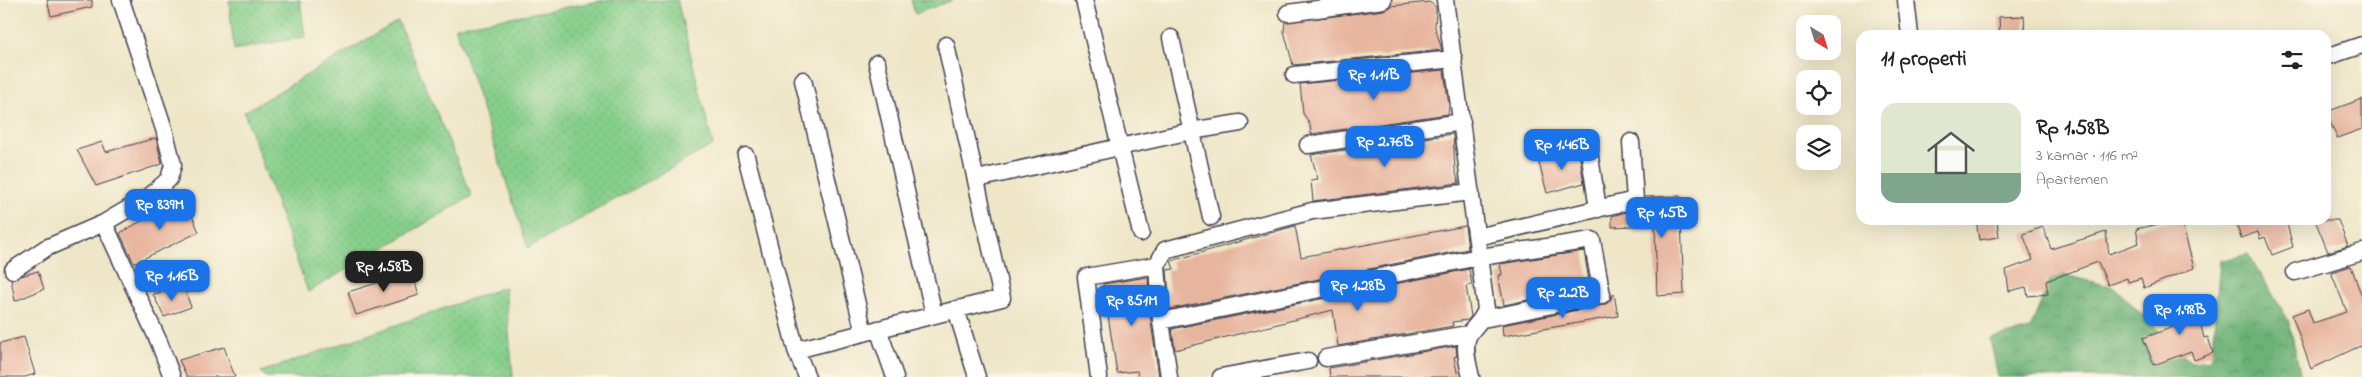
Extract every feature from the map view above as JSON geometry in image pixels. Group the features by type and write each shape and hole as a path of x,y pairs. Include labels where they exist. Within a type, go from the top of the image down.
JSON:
{"street":[{"path":"13,270 46,248 104,223 150,196 169,178 173,165 164,129 121,0"},
{"path":"1084,0 1141,233"},
{"path":"1288,13 1383,0"},
{"path":"1445,0 1477,237 1483,257 1486,309 1483,319 1468,334 1466,343 1471,377"},
{"path":"1906,0 1909,30"},
{"path":"1171,38 1211,217"},
{"path":"796,350 1002,298 946,45"},
{"path":"2331,54 2362,45"},
{"path":"1294,76 1454,59"},
{"path":"877,63 934,315"},
{"path":"803,80 871,331 895,377"},
{"path":"1308,145 1462,122"},
{"path":"977,179 1191,131 1240,123"},
{"path":"1477,237 1635,200 1631,142"},
{"path":"746,156 796,350 808,377"},
{"path":"1590,157 1598,209"},
{"path":"1169,377 1161,322 1157,265 1165,250 1312,211 1471,192"},
{"path":"104,223 159,342 172,377"},
{"path":"1161,322 1483,257 1592,240 1602,295 1483,319"},
{"path":"2295,272 2362,252"},
{"path":"1100,377 1086,277 1157,265"},
{"path":"956,309 977,377"},
{"path":"1326,358 1468,334"},
{"path":"1221,377 1308,361"}],"green space":[{"path":"229,0 300,0 305,37 234,50"},
{"path":"606,0 677,0 713,145 528,248 455,27"},
{"path":"911,0 953,0 915,14"},
{"path":"398,21 472,196 308,292 244,112"},
{"path":"2248,254 2289,321 2301,377 1998,377 1990,339 2030,329 2053,272 2114,287 2191,362 2211,360 2220,261"},
{"path":"505,287 513,377 266,377 261,372"}],"building":[{"path":"47,0 92,0 92,7 51,16"},
{"path":"1429,2 1436,7 1435,27 1442,50 1293,65 1284,31 1285,22 1384,10 1391,6"},
{"path":"2024,16 2025,30 2000,30 1999,17"},
{"path":"1444,70 1449,106 1448,114 1311,134 1310,125 1303,113 1300,84"},
{"path":"2362,99 2362,129 2337,138 2331,124 2331,110"},
{"path":"1453,134 1455,170 1459,183 1313,201 1311,180 1318,179 1311,155"},
{"path":"156,138 162,164 96,186 77,150 102,142 106,152"},
{"path":"1578,148 1584,183 1547,193 1538,159"},
{"path":"1680,196 1684,294 1657,296 1655,225 1612,227 1612,216 1641,208 1645,197"},
{"path":"184,197 199,232 134,263 120,233"},
{"path":"2331,220 2338,220 2348,246 2328,252 2317,225 2331,225"},
{"path":"1977,225 1998,225 1999,237 1979,240"},
{"path":"2154,225 2182,225 2194,268 2144,288 2141,278 2128,282 2127,278 2108,285 2098,262 2046,281 2048,294 2028,296 2026,287 2009,291 2006,270 2033,260 2023,234 2043,227 2051,249 2106,232 2109,254 2139,243 2136,229"},
{"path":"2237,225 2287,225 2293,247 2272,255 2265,237 2260,239 2258,232 2241,238"},
{"path":"1295,226 1301,257 1465,226 1468,249 1170,309 1167,270 1174,269 1171,261"},
{"path":"1584,251 1590,287 1504,305 1498,275 1502,275 1500,264"},
{"path":"2351,266 2362,297 2362,348 2360,346 2311,369 2292,315 2308,309 2313,323 2347,312 2331,272"},
{"path":"1469,269 1472,285 1466,286 1471,316 1468,320 1452,322 1453,326 1338,346 1333,310 1175,350 1172,329"},
{"path":"38,271 44,289 15,301 11,279"},
{"path":"412,272 419,295 356,315 348,292"},
{"path":"1148,277 1151,322 1159,377 1138,377 1137,371 1117,373 1103,284"},
{"path":"184,288 191,307 164,317 153,294"},
{"path":"1614,294 1618,316 1503,336 1502,325 1604,305 1609,302"},
{"path":"2195,300 2204,338 2208,337 2213,353 2194,360 2191,351 2154,365 2143,338 2176,326 2171,306"},
{"path":"24,337 35,374 25,377 0,377 0,343"},
{"path":"1456,346 1457,356 1454,357 1458,377 1330,377 1329,368"},
{"path":"224,347 235,377 187,377 179,360"}]}
